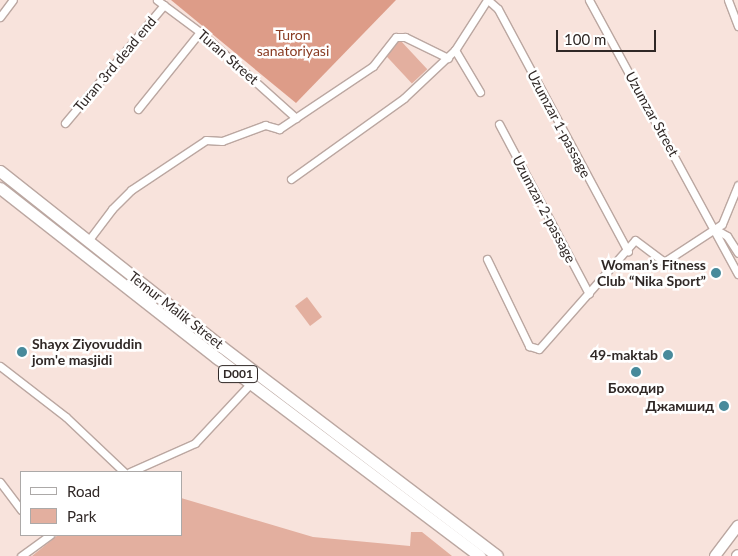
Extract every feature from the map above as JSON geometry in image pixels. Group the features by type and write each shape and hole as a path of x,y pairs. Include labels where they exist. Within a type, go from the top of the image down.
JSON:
{"highway":[{"name":"Temur Malik Street","path":"0,171 497,556"},
{"name":"Temur Malik Street","path":"0,188 251,384 480,556"}],"main road":[{"path":"715,556 738,526"}],"street":[{"path":"0,17 13,0"},
{"name":"Turan Street","path":"157,0 200,32 296,118"},
{"path":"291,179 404,98 448,58 487,0"},
{"name":"Uzumzаr 1-passage","path":"487,0 498,9 628,250"},
{"name":"Uzumzаr Street","path":"589,0 738,274"},
{"path":"728,0 738,26"},
{"name":"Turan 3rd dead end","path":"65,123 164,5"},
{"path":"138,109 200,32"},
{"path":"88,241 112,209 131,190 206,140 222,141 265,126 279,129 373,66 396,37 405,36 448,58"},
{"path":"455,50 480,92"},
{"name":"Uzumzаr 2-passage","path":"499,124 589,294"},
{"path":"487,259 532,348 540,348 635,240 639,240 664,262 722,224 738,185"},
{"name":"Uzumzаr Street","path":"715,229 727,236 738,253"},
{"path":"0,366 66,417 123,471"},
{"path":"132,471 195,443 251,384"},
{"path":"0,482 20,509"},
{"path":"21,556 45,536"}],"green space":[{"name":"Turon sanatoriyasi","path":"171,0 396,0 296,103"},
{"path":"400,40 427,69 412,84 385,54"},
{"path":"307,297 322,317 310,326 295,306"},
{"path":"182,498 313,537 410,546 411,532 422,532 452,556 32,556 57,536 182,536"}],"place":[{"name":"Woman’s Fitness Club “Nika Sport”","path":"716,273"},
{"name":"Shayx Ziyovuddin jom'e masjidi","path":"22,352"},
{"name":"49-maktab","path":"668,355"},
{"name":"Боходир","path":"636,372"},
{"name":"Джамшид","path":"724,406"}]}
